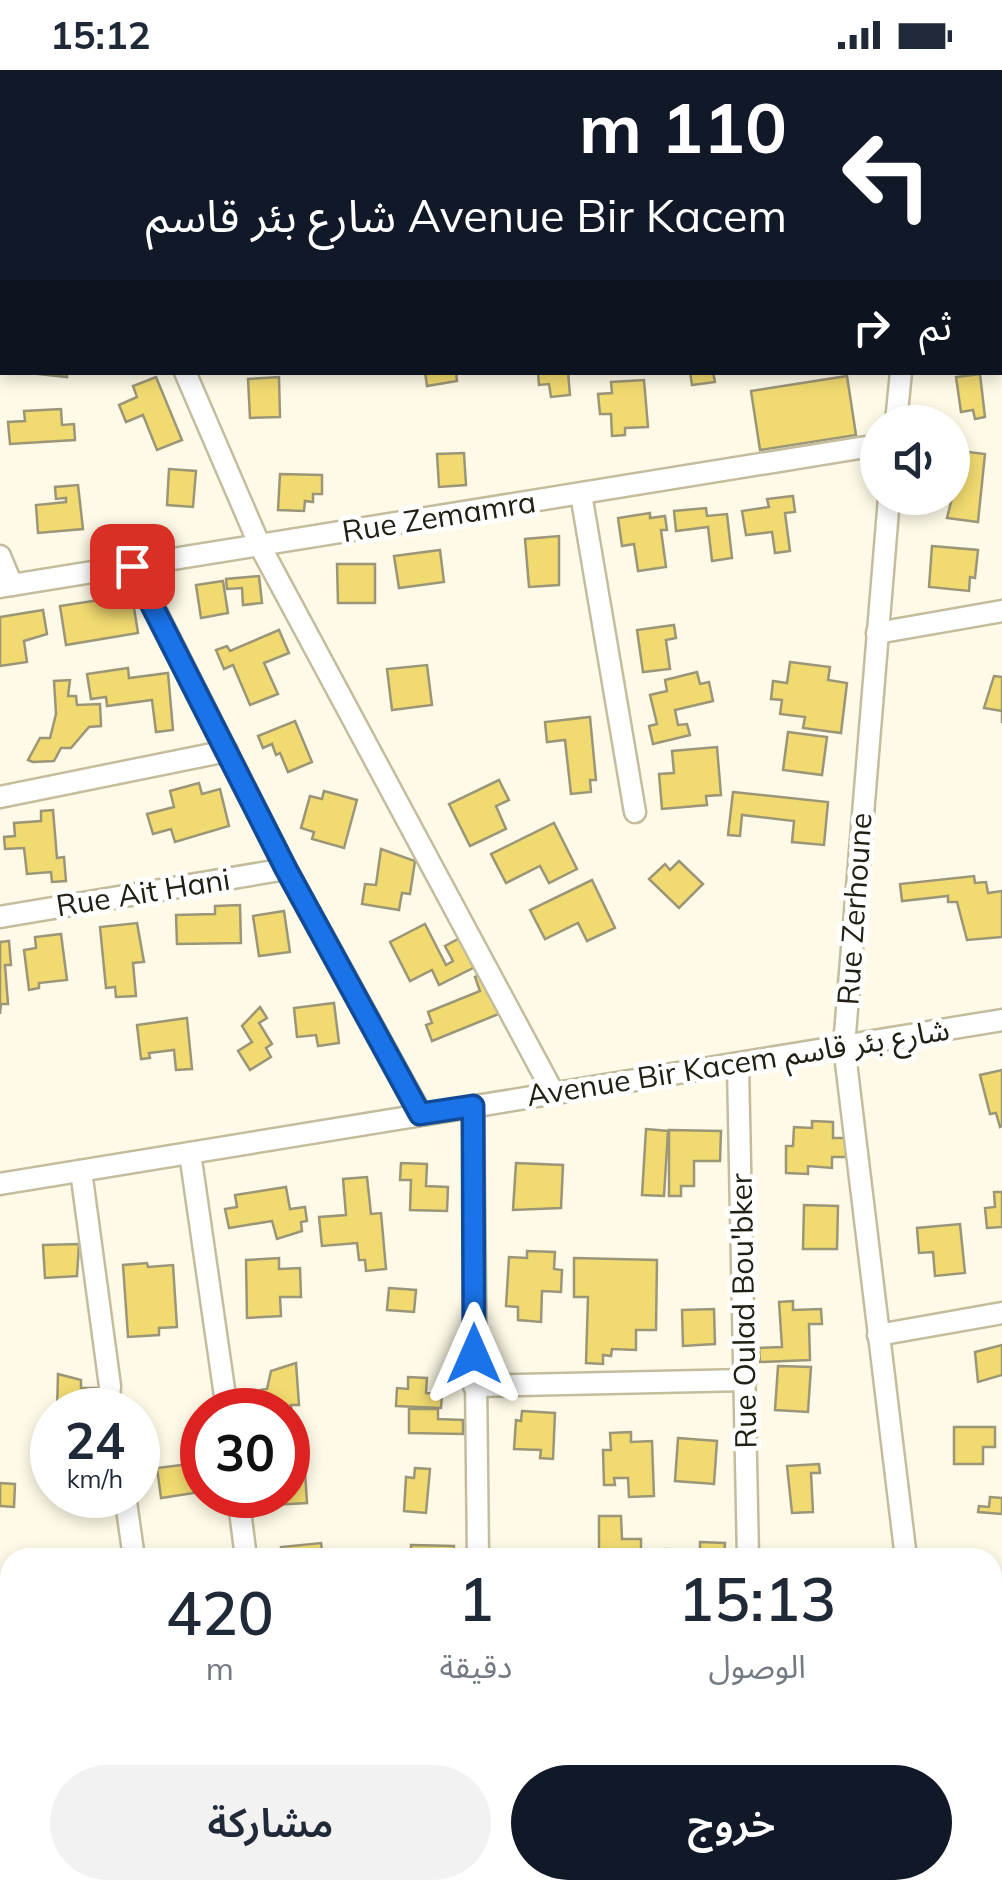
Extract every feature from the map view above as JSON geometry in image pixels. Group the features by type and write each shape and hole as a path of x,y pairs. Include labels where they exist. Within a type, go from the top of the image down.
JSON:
{"street":[{"path":"186,375 260,546 553,1092"},
{"path":"898,405 901,375"},
{"name":"Rue Zemamra","path":"6,586 860,449"},
{"path":"582,494 635,812"},
{"name":"Rue Zerhoune","path":"887,515 844,1046 905,1548"},
{"path":"0,556 6,586"},
{"path":"132,566 286,869 420,1114"},
{"path":"877,633 1002,611"},
{"path":"0,797 227,751"},
{"name":"Rue Ait Hani","path":"0,917 286,869"},
{"name":"Avenue Bir Kacem شارع بئر قاسم","path":"0,1184 1002,1020"},
{"name":"Rue Oulad Bou'bker","path":"738,1066 748,1548"},
{"path":"473,1106 478,1548"},
{"path":"190,1152 224,1388"},
{"path":"81,1170 110,1388"},
{"path":"878,1335 1002,1313"},
{"path":"474,1386 746,1380"},
{"path":"128,1518 133,1548"},
{"path":"241,1518 245,1548"}],"building":[{"path":"425,375 456,375 457,381 427,386"},
{"path":"538,375 568,375 570,395 551,397 549,384 539,385"},
{"path":"690,375 714,375 715,382 692,385"},
{"path":"980,375 985,417 975,419 970,405 960,405 956,377"},
{"path":"847,376 856,435 760,450 751,391"},
{"path":"156,377 182,440 157,450 143,415 126,422 119,405 137,397 133,386"},
{"path":"279,377 280,417 250,418 248,379"},
{"path":"644,380 648,427 625,428 625,435 612,436 611,414 600,414 598,394 612,393 611,382"},
{"path":"61,409 62,425 74,424 75,440 10,444 8,422 25,421 24,411"},
{"path":"970,452 985,454 978,522 947,518 970,515"},
{"path":"464,453 466,485 439,487 437,454"},
{"path":"169,469 196,471 193,507 167,505"},
{"path":"280,474 322,475 322,494 313,494 313,502 305,501 304,511 278,510"},
{"path":"78,485 83,529 38,533 36,505 66,502 66,498 56,499 55,487"},
{"path":"793,496 795,512 785,513 790,551 775,553 772,532 746,535 742,511 769,507 767,499"},
{"path":"706,508 707,516 727,514 732,558 712,561 708,527 676,531 674,511"},
{"path":"650,513 650,518 665,516 667,530 661,530 666,567 638,571 634,544 622,546 618,518"},
{"path":"559,536 559,585 529,587 525,539"},
{"path":"932,546 978,550 975,578 970,577 969,591 929,587"},
{"path":"440,550 444,582 399,588 394,556"},
{"path":"337,564 375,564 375,603 338,603"},
{"path":"259,576 262,603 243,605 242,588 227,589 226,579"},
{"path":"223,581 228,613 201,618 196,585"},
{"path":"132,595 138,633 66,645 60,606"},
{"path":"43,610 47,634 24,641 27,662 0,666 0,617"},
{"path":"674,625 676,638 666,640 670,669 643,672 637,630"},
{"path":"279,630 289,653 264,663 278,694 250,705 233,665 224,669 216,650 227,646 230,651"},
{"path":"790,662 830,667 828,680 847,683 841,733 803,728 805,717 780,714 782,700 771,699 773,681 787,683"},
{"path":"427,665 432,705 392,710 387,669"},
{"path":"128,668 129,678 168,673 173,730 156,732 152,700 107,706 106,697 91,699 87,674"},
{"path":"697,672 700,684 709,682 713,701 675,710 678,725 687,724 690,735 653,744 649,726 657,724 650,695 667,691 665,680"},
{"path":"994,676 1002,677 1002,711 984,708"},
{"path":"70,680 68,696 76,696 77,705 100,704 101,726 89,727 71,748 61,748 54,761 28,760 40,738 50,738 56,714 54,681"},
{"path":"590,717 596,780 590,780 591,792 571,794 565,740 547,742 545,722"},
{"path":"295,721 312,762 288,772 280,753 276,755 272,744 263,748 258,736"},
{"path":"788,732 827,737 822,775 783,770"},
{"path":"717,747 721,795 706,796 707,805 662,809 659,774 674,773 672,751"},
{"path":"499,780 509,800 496,806 506,829 470,846 449,804"},
{"path":"199,783 202,794 220,789 229,826 175,842 171,829 153,834 147,814 174,807 170,791"},
{"path":"324,791 357,800 344,848 312,839 314,832 301,828 310,796 322,799"},
{"path":"733,792 828,802 824,845 792,842 794,821 742,815 740,836 728,835"},
{"path":"53,810 57,858 64,857 66,881 52,882 51,872 27,874 24,848 5,849 4,837 15,836 14,823 41,821 41,811"},
{"path":"554,823 577,869 549,883 540,866 506,883 491,854"},
{"path":"381,849 415,861 410,894 402,893 399,910 362,904 365,884 376,885"},
{"path":"679,861 703,884 679,908 649,879 665,864 670,870"},
{"path":"974,876 975,883 986,882 988,893 1002,891 1002,937 967,940 957,902 948,902 948,896 902,901 900,884"},
{"path":"592,880 615,928 587,941 578,923 545,939 530,910"},
{"path":"240,905 241,943 177,944 176,915 215,914 215,906"},
{"path":"284,911 290,952 259,956 253,916"},
{"path":"137,923 144,962 133,963 136,996 116,997 115,987 106,988 100,927"},
{"path":"425,924 446,965 453,961 445,946 460,938 475,967 439,985 432,970 410,981 390,942"},
{"path":"61,934 67,980 39,983 39,988 29,990 24,950 36,948 35,937"},
{"path":"9,941 11,965 5,965 8,1004 1,1004 0,1014 0,942"},
{"path":"484,973 501,1013 432,1041 426,1025 432,1023 428,1012 480,991 475,977"},
{"path":"334,1003 339,1043 318,1046 316,1035 297,1037 294,1008"},
{"path":"260,1007 267,1018 259,1023 272,1044 266,1048 271,1057 250,1070 238,1051 252,1042 242,1026"},
{"path":"187,1018 192,1069 176,1070 174,1050 149,1053 150,1058 141,1059 137,1025"},
{"path":"1002,1070 1000,1127 996,1113 990,1114 980,1075"},
{"path":"812,1121 833,1122 833,1138 848,1138 847,1157 832,1157 832,1168 808,1166 808,1174 786,1173 786,1146 793,1146 794,1127 812,1128"},
{"path":"646,1129 668,1131 664,1196 642,1195"},
{"path":"669,1130 721,1131 720,1161 694,1161 694,1186 681,1186 681,1196 669,1196"},
{"path":"401,1163 427,1164 426,1186 448,1187 447,1211 410,1210 411,1180 400,1180"},
{"path":"516,1163 563,1165 561,1208 513,1210"},
{"path":"367,1177 371,1214 381,1213 386,1269 366,1271 365,1260 359,1260 357,1243 322,1246 319,1217 346,1215 343,1179"},
{"path":"286,1187 290,1209 305,1207 307,1221 301,1222 302,1231 277,1239 272,1221 229,1228 225,1209 237,1207 235,1195"},
{"path":"994,1192 1002,1192 1002,1227 987,1228 985,1208 995,1207"},
{"path":"804,1205 838,1206 837,1249 803,1249"},
{"path":"960,1224 965,1273 935,1276 933,1252 919,1253 917,1228"},
{"path":"79,1244 77,1276 45,1278 43,1245"},
{"path":"527,1251 555,1252 554,1269 562,1270 561,1292 542,1291 541,1322 518,1320 518,1307 506,1306 509,1257 527,1258"},
{"path":"279,1258 279,1269 300,1268 301,1297 280,1297 281,1316 247,1318 246,1260"},
{"path":"574,1258 657,1260 656,1330 636,1330 636,1350 612,1349 611,1356 603,1355 603,1364 586,1363 588,1297 574,1297"},
{"path":"147,1263 148,1267 173,1265 177,1327 159,1328 159,1335 128,1337 123,1265"},
{"path":"389,1288 416,1290 414,1312 387,1310"},
{"path":"793,1301 793,1310 821,1309 822,1324 809,1324 810,1360 760,1362 759,1348 782,1347 779,1302"},
{"path":"714,1309 715,1344 683,1346 682,1310"},
{"path":"1002,1345 1002,1375 978,1382 975,1352"},
{"path":"296,1363 298,1388 267,1388 271,1371"},
{"path":"778,1366 811,1367 808,1412 775,1410"},
{"path":"58,1374 81,1380 81,1388 58,1388"},
{"path":"408,1377 427,1378 426,1393 442,1394 441,1408 396,1406 397,1388 408,1389"},
{"path":"409,1409 438,1409 438,1419 463,1420 463,1434 409,1433"},
{"path":"522,1411 555,1413 553,1459 540,1458 541,1450 514,1449 516,1420 521,1421"},
{"path":"954,1427 995,1427 995,1447 983,1447 983,1464 954,1464"},
{"path":"631,1432 631,1442 652,1441 654,1496 629,1497 628,1478 614,1478 615,1485 604,1485 603,1450 611,1450 610,1433"},
{"path":"678,1438 717,1441 714,1484 675,1481"},
{"path":"819,1464 820,1473 811,1473 813,1512 792,1513 787,1466"},
{"path":"180,1465 180,1495 161,1498 160,1468"},
{"path":"415,1468 430,1469 426,1513 404,1511 406,1477 414,1478"},
{"path":"0,1483 15,1484 14,1507 0,1506"},
{"path":"990,1497 1002,1498 1002,1514 978,1512 979,1506 989,1507"},
{"path":"599,1516 621,1516 622,1539 641,1539 641,1548 599,1548"},
{"path":"700,1542 725,1543 725,1548 700,1548"},
{"path":"321,1543 322,1548 281,1548"},
{"path":"411,1545 454,1546 454,1548"}],"route":[{"path":"132,566 286,869 420,1114 473,1106 474,1354"}]}
